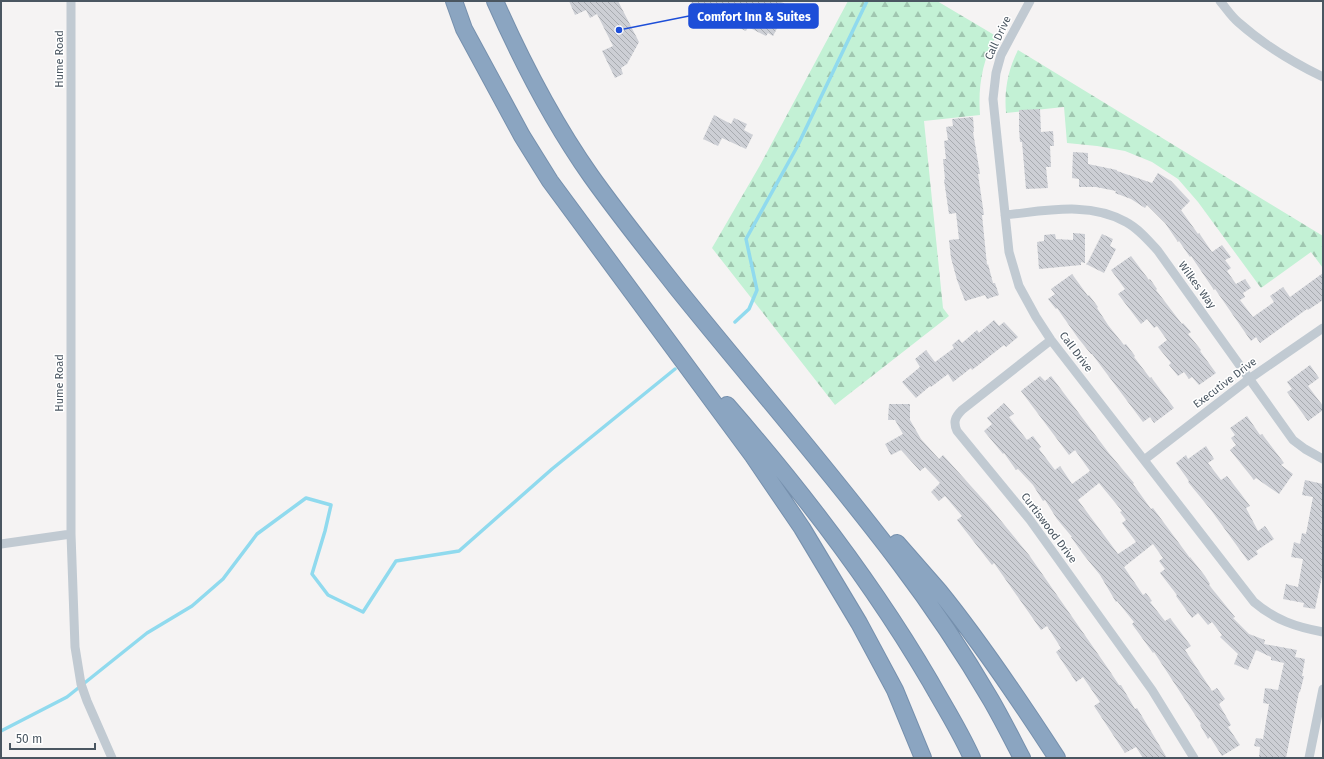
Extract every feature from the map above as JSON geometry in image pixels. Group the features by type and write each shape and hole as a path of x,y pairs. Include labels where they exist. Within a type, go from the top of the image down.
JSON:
{"highway":[{"path":"454,1 464,29 522,136 550,181 753,456 806,534 855,616 895,690 923,758"},
{"path":"495,1 531,76 556,121 590,174 632,232 899,562 949,632 992,702 1022,758"},
{"path":"650,316 752,434 830,532 875,593 919,662 964,740 972,758"},
{"path":"722,344 939,591 986,653 1057,758"}],"street":[{"name":"Hume Road","path":"71,1 71,534 75,646 81,684 112,758"},
{"name":"Call Drive","path":"1030,1 1001,55 996,73 993,99 1008,252 1019,286 1051,340 1254,602 1275,618 1297,626 1323,632"},
{"path":"1220,1 1237,21 1267,46 1298,65 1323,77"},
{"name":"Wilkes Way","path":"1005,215 1072,209 1092,210 1111,215 1127,222 1144,235 1158,251 1293,440 1323,460"},
{"name":"Executive Drive","path":"1144,460 1249,379 1323,328"},
{"name":"Curtiswood Drive","path":"1051,340 962,410 956,417 954,425 957,431 1034,527 1152,690 1194,758"},
{"path":"1,544 71,534"},
{"path":"1309,758 1323,689"}],"green space":[{"path":"848,1 937,1 996,36 987,55 982,74 980,84 980,115 924,121 943,308 949,316 835,405 712,248 759,167"},
{"path":"1018,50 1323,236 1323,268 1311,252 1261,288 1198,202 1178,179 1152,162 1125,151 1067,143 1064,107 1006,113 1008,80"}],"building":[{"path":"569,1 618,1 639,42 627,64 621,68 623,74 615,78 602,51 613,46 597,14 590,18 586,10 575,15"},
{"path":"689,1 779,1 789,6 773,36 768,33 766,36 748,27 746,31 719,19"},
{"path":"1040,109 1041,132 1053,131 1054,146 1050,146 1051,167 1046,167 1048,188 1026,189 1022,142 1020,142 1019,110"},
{"path":"714,115 731,124 734,118 747,124 744,130 753,135 746,149 722,138 718,146 703,139"},
{"path":"973,117 973,132 980,174 978,174 984,215 982,215 987,265 988,264 993,283 995,283 999,295 987,299 985,295 965,301 951,258 949,240 959,239 956,213 949,214 944,180 943,159 946,159 944,141 948,140 946,127 953,126 952,119"},
{"path":"1073,152 1088,153 1088,164 1117,170 1152,183 1158,173 1171,181 1190,201 1181,210 1198,234 1199,233 1212,252 1222,245 1231,257 1225,260 1231,268 1227,271 1236,284 1245,279 1251,288 1243,293 1245,297 1240,300 1253,317 1274,302 1270,296 1283,287 1290,297 1323,273 1323,300 1308,310 1307,309 1260,343 1256,337 1251,341 1191,256 1190,257 1179,241 1178,242 1165,223 1147,205 1145,208 1131,199 1115,193 1116,191 1096,187 1079,187 1079,179 1072,178"},
{"path":"1073,233 1085,234 1085,263 1081,262 1081,265 1039,269 1037,242 1044,241 1044,235 1055,234 1056,239 1073,240"},
{"path":"1102,234 1113,239 1110,246 1116,249 1104,273 1086,264"},
{"path":"1131,256 1149,280 1150,279 1157,289 1156,290 1182,324 1183,323 1191,332 1188,334 1201,350 1200,351 1216,373 1199,385 1192,377 1189,379 1184,372 1178,376 1169,365 1171,363 1158,347 1167,340 1157,326 1154,328 1147,319 1141,324 1118,294 1125,289 1111,270"},
{"path":"1072,274 1098,307 1097,308 1108,325 1124,345 1126,344 1135,356 1134,357 1174,408 1154,423 1150,417 1143,422 1092,354 1078,338 1057,308 1056,309 1048,299 1055,294 1051,289"},
{"path":"994,320 999,326 1004,322 1018,337 1006,347 1004,345 972,370 971,368 953,382 948,374 916,398 902,382 920,367 915,359 926,350 935,362 954,348 952,345 959,339 962,343 977,330 979,333"},
{"path":"1310,365 1319,378 1308,386 1323,406 1323,410 1308,421 1287,392 1292,389 1287,382"},
{"path":"1040,376 1045,381 1051,376 1108,452 1134,483 1133,484 1151,509 1153,508 1205,576 1210,584 1209,585 1235,617 1233,618 1249,634 1265,640 1264,644 1297,650 1295,657 1305,659 1302,676 1304,676 1299,692 1286,758 1259,758 1260,747 1254,746 1256,738 1263,739 1269,704 1263,703 1265,688 1278,690 1284,663 1271,660 1271,657 1256,650 1248,670 1234,664 1238,654 1220,637 1222,635 1212,622 1208,625 1198,613 1192,618 1160,573 1165,569 1159,561 1163,558 1153,544 1124,567 1143,595 1146,593 1152,601 1150,602 1165,621 1170,618 1191,646 1185,650 1212,691 1217,688 1225,699 1219,704 1231,725 1228,727 1240,745 1222,756 1210,737 1208,739 1200,725 1201,724 1154,652 1153,653 1132,624 1134,622 1117,601 1116,602 1100,575 1057,519 1045,500 1043,501 1033,485 1018,469 1016,470 1004,453 1003,454 984,431 992,424 987,418 1004,403 1014,414 1009,417 1027,440 1033,436 1041,447 1039,449 1055,470 1060,466 1072,484 1090,471 1075,450 1069,455 1021,391","holes":["1099,483 1122,511 1120,512 1126,520 1122,523 1136,542 1118,554 1078,500"]},
{"path":"889,404 910,404 910,420 921,439 939,459 943,455 988,505 1029,555 1119,685 1121,685 1135,709 1137,708 1167,758 1143,758 1136,747 1125,753 1094,706 1100,702 1083,677 1076,682 1056,652 1061,648 1047,626 1041,630 994,563 992,565 957,520 962,516 945,496 939,501 931,492 940,483 925,467 920,471 901,450 891,455 885,444 903,434 895,420 888,420"},
{"path":"1247,416 1260,435 1262,434 1284,463 1281,465 1293,474 1279,494 1256,478 1254,480 1230,450 1236,445 1231,438 1235,435 1230,428"},
{"path":"1206,446 1214,459 1208,463 1221,480 1227,476 1250,506 1246,508 1258,531 1265,526 1274,539 1256,551 1258,554 1248,561 1211,510 1188,482 1189,481 1176,463 1186,455 1188,459"},
{"path":"1305,480 1323,484 1323,572 1315,609 1303,607 1304,603 1283,599 1286,584 1298,587 1303,559 1291,557 1294,542 1300,544 1302,533 1306,534 1313,497 1302,495"}],"waterway":[{"path":"735,322 749,309 757,290 746,239 797,147 867,1"},
{"path":"1,731 67,697 147,633 192,606 223,579 257,534 306,498 331,505 312,574 328,595 363,612 396,561 459,551 552,469 675,369"}],"place":[{"name":"Comfort Inn & Suites","path":"619,30"}]}
